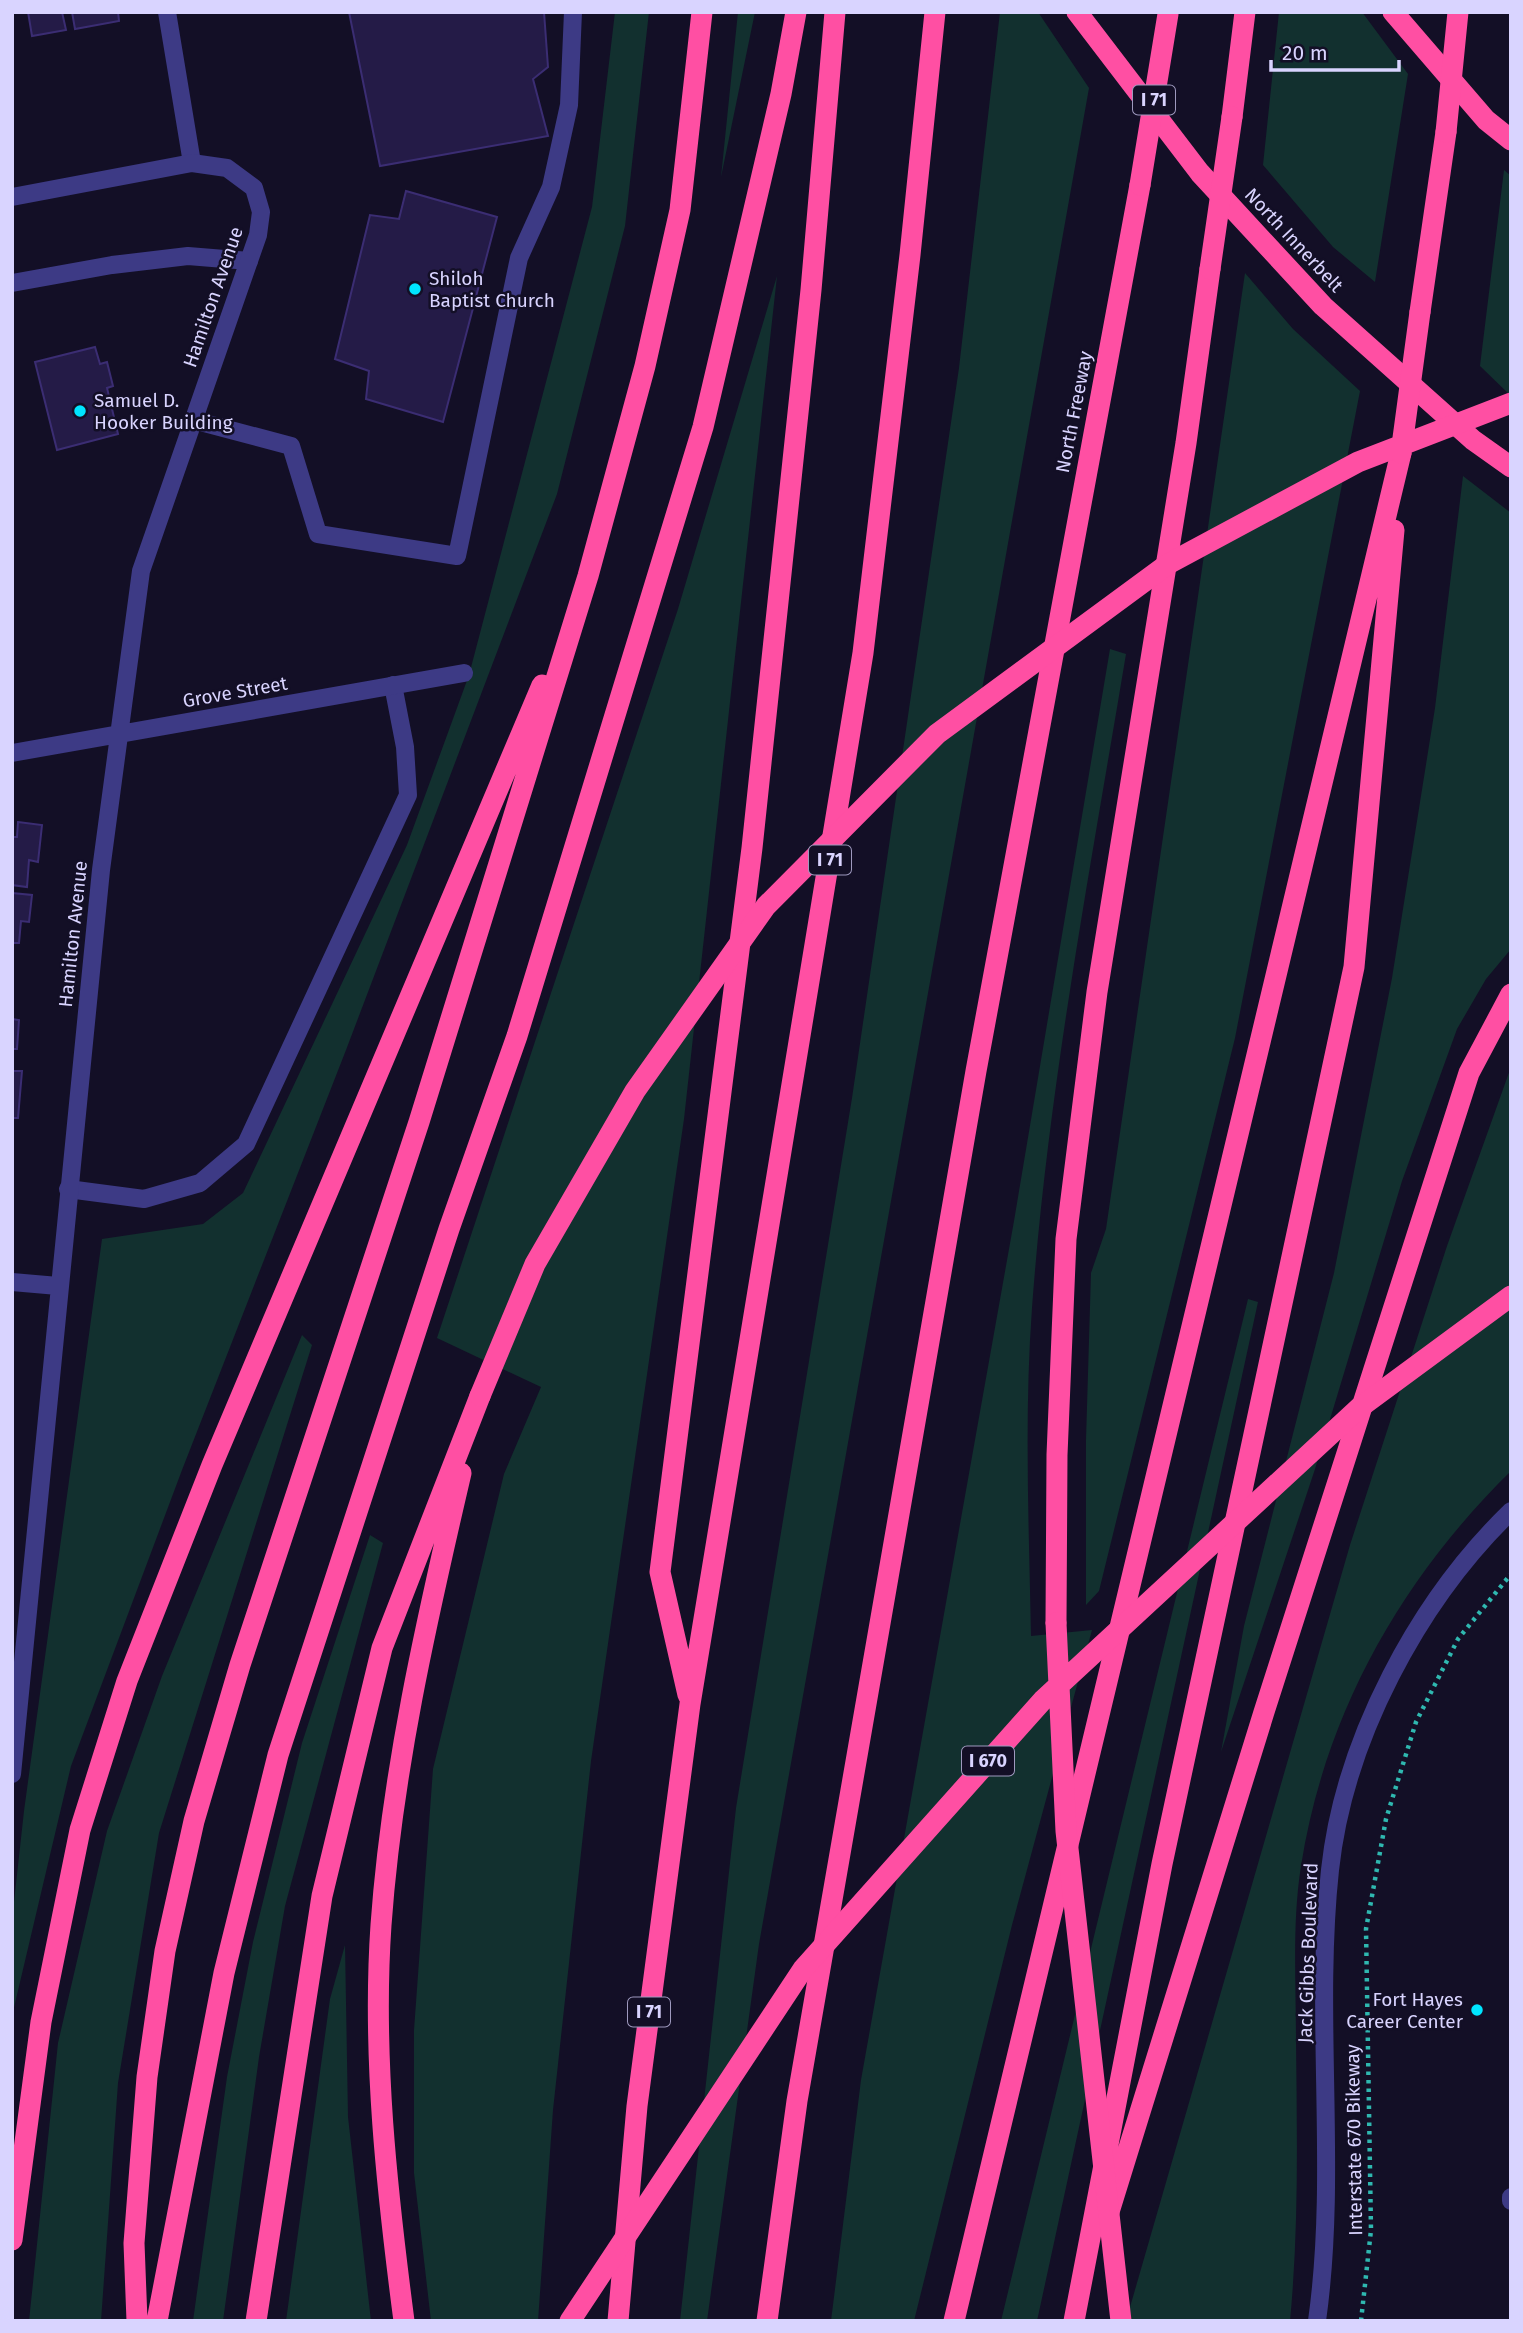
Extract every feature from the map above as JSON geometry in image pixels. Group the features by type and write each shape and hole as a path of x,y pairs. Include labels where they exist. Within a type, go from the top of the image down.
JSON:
{"highway":[{"path":"137,2321 134,2243 147,2077 165,1951 194,1821 244,1652 419,1122 588,576 645,366 680,210 702,12"},
{"path":"157,2321 224,1973 278,1755 449,1229 517,1036 703,427 781,94 796,12"},
{"path":"690,1704 660,1572 752,848 811,290 835,12"},
{"name":"I 71","path":"618,2321 637,2106 690,1704 863,653 910,255 935,12"},
{"name":"North Innerbelt","path":"1077,12 1200,173 1323,306 1474,440 1511,467"},
{"path":"1121,2321 1066,1831 1056,1623 1057,1455 1066,1239 1097,992 1183,457 1233,117 1245,12"},
{"path":"1393,12 1486,120 1511,140"},
{"path":"1074,2321 1162,1864 1354,967 1401,453 1446,132 1458,12"},
{"name":"North Freeway","path":"767,2321 799,2087 1053,647 1140,185 1168,13"},
{"path":"256,2321 322,1896 382,1648 480,1396 535,1264 635,1091 766,906 937,734 1168,564 1358,462 1511,403"},
{"path":"954,2321 1401,453"},
{"path":"12,2240 41,2022 80,1830 127,1681 218,1452 588,576"},
{"path":"1074,2321 1264,1712 1469,1073 1511,994"},
{"name":"I 670","path":"570,2321 803,1969 1043,1700 1359,1408 1511,1296"},
{"path":"404,2321 392,2228 379,2041 381,1928 393,1796 425,1625 480,1396"}],"street":[{"path":"167,12 192,163"},
{"path":"192,420 291,446 318,534 457,556 519,258 551,187 569,105 573,12"},
{"name":"Hamilton Avenue","path":"12,197 192,163 227,167 254,188 261,212 258,235 141,571 101,870 12,1774"},
{"path":"12,283 112,264 188,256 249,261"},
{"name":"Grove Street","path":"12,753 464,673"},
{"path":"68,1189 144,1199 200,1183 246,1144 408,795 405,747 393,685"},
{"path":"12,1282 58,1286"},
{"name":"Jack Gibbs Boulevard","path":"1317,2321 1324,2229 1326,1926 1331,1868 1342,1809 1377,1706 1423,1616 1477,1547 1511,1511"}],"path":[{"name":"Interstate 670 Bikeway","path":"1361,2321 1371,2230 1366,1929 1387,1819 1416,1722 1458,1639 1511,1574"}],"green space":[{"path":"615,12 649,12 625,226 557,494 71,1766 12,2016 12,1920 24,1811 102,1239 203,1224 243,1193 407,845 469,675 592,207"},
{"path":"738,12 755,12 721,177"},
{"path":"1000,12 1038,12 1089,88 759,1944 707,2321 680,2321 736,1808 852,1098 959,368"},
{"path":"1279,12 1362,12 1408,74 1375,282 1333,247 1263,165"},
{"path":"1504,170 1511,176 1511,396 1480,366"},
{"path":"1245,273 1293,329 1360,391 1235,1038 1099,1591 1086,1605 1086,1440 1091,1273 1106,1229"},
{"path":"777,276 684,1119 591,1761 553,2110 538,2321 431,2321 414,2173 414,2030 433,1769 504,1474 541,1387 437,1338 678,609"},
{"path":"1463,476 1511,513 1511,949 1486,979 1457,1029 1402,1181 1315,1469 1221,1752 1244,1626 1334,1273 1392,978 1435,708"},
{"path":"1110,649 1126,654 1048,1144 1032,1308 1028,1390 1031,1636 1092,1630 1012,1925 914,2321 831,2321 861,2080 1014,1221"},
{"path":"1511,1067 1511,1471 1471,1513 1435,1557 1374,1652 1349,1702 1328,1755 1312,1810 1301,1866 1295,1931 1297,2180 1290,2321 1126,2321 1350,1545 1447,1246"},
{"path":"1248,1299 1258,1302 1037,2321 1001,2321"},
{"path":"302,1335 312,1345 159,1833 118,2083 101,2321 29,2321 58,2043 107,1831 162,1676"},
{"path":"370,1535 383,1543 285,1906 259,2057 223,2321 193,2321 227,2077 253,1942 302,1743"},
{"path":"345,1945 348,2117 371,2321 286,2321 330,1999"}],"building":[{"path":"28,12 62,12 66,30 32,36"},
{"path":"72,12 118,12 119,21 75,29"},
{"path":"349,12 544,12 548,67 533,79 548,136 380,166"},
{"name":"Shiloh Baptist Church","path":"406,191 497,217 443,422 366,399 369,371 335,359 370,215 399,219"},
{"name":"Samuel D. Hooker Building","path":"95,347 100,364 107,362 113,386 107,388 118,434 57,450 35,362"},
{"path":"18,822 42,825 38,862 29,860 27,887 12,885 12,837 17,837"},
{"path":"12,893 32,895 29,922 21,921 19,943 12,943"},
{"path":"12,1019 19,1020 17,1049 12,1049"},
{"path":"12,1071 22,1071 18,1118 12,1118"}],"place":[{"name":"Shiloh Baptist Church","path":"415,289"},
{"name":"Samuel D. Hooker Building","path":"80,411"},
{"name":"Fort Hayes Career Center","path":"1477,2010"}]}
